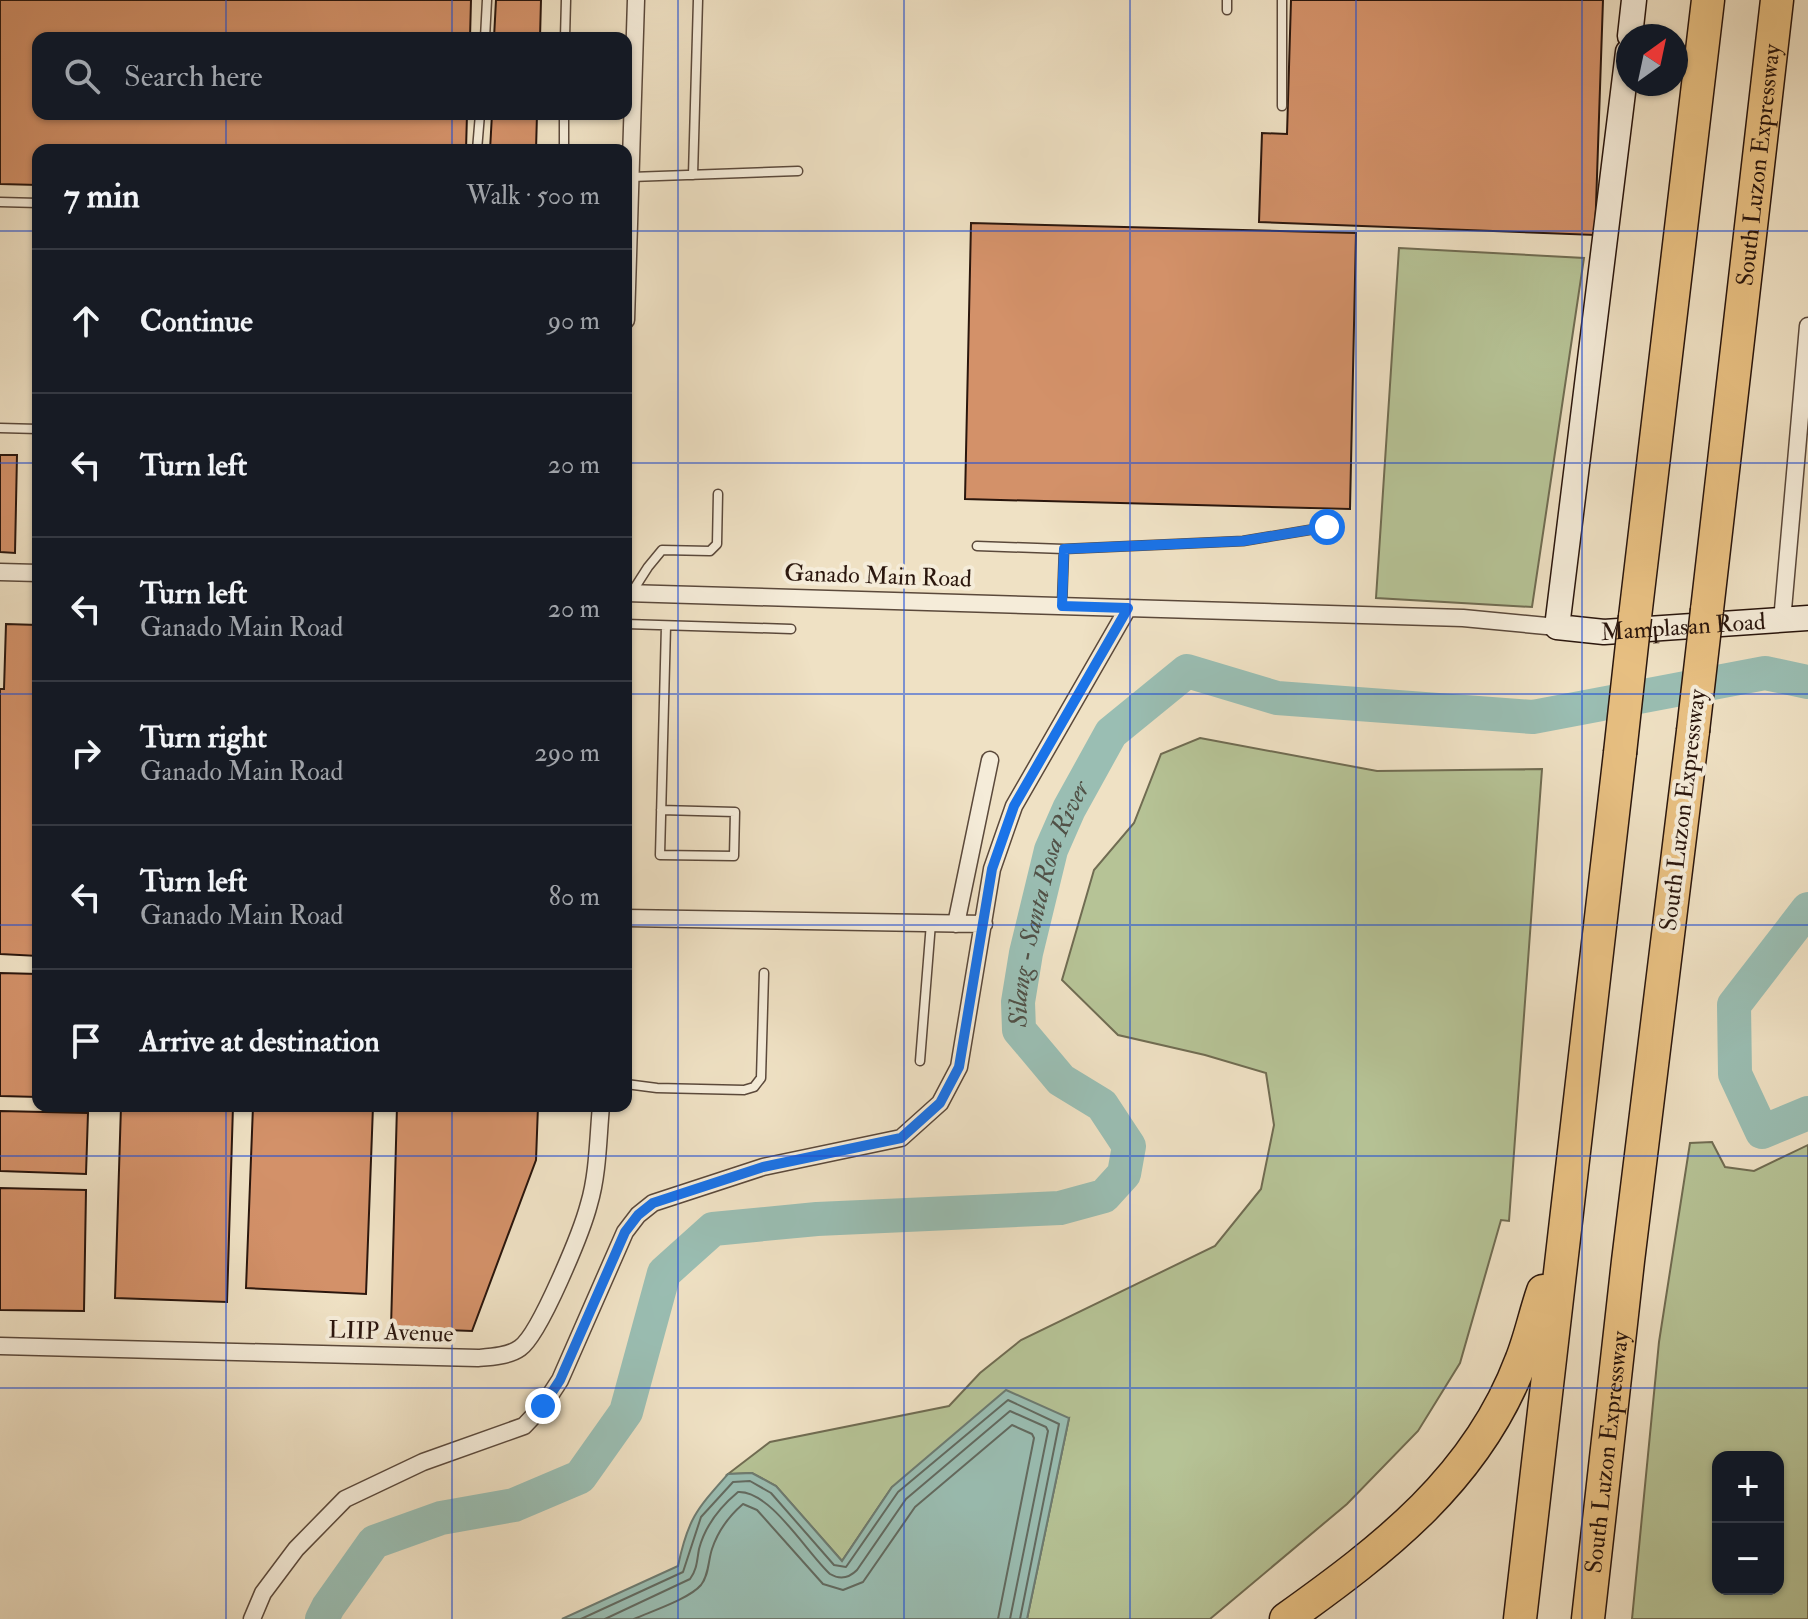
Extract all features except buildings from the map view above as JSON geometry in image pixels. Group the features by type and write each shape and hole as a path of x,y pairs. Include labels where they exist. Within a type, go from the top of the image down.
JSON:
{"highway":[{"path":"1520,1619 1708,0"},
{"name":"South Luzon Expressway","path":"1588,1619 1777,0"},
{"path":"1286,1619 1394,1537 1437,1497 1479,1444 1521,1362 1566,1216"}],"street":[{"path":"632,88 636,0"},
{"path":"1631,24 1634,0"},
{"path":"1557,627 1623,96"},
{"path":"629,144 631,120"},
{"path":"1782,621 1808,326"},
{"path":"0,572 32,573"},
{"name":"Ganado Main Road","path":"632,593 1463,618 1557,627"},
{"path":"252,1619 263,1593 296,1549 345,1499 423,1462 524,1426 543,1406 560,1380 625,1232 638,1215 653,1203 763,1167 901,1138 940,1103 959,1067 992,869 1014,806 1128,608"},
{"name":"Mamplasan Road","path":"1557,627 1604,632 1808,618"},
{"path":"956,924 990,760"},
{"path":"632,918 984,924"},
{"name":"LIIP Avenue","path":"0,1346 478,1358 502,1355 520,1348 536,1329 590,1203 600,1112"}],"lane":[{"path":"485,32 487,0"},
{"path":"565,32 566,0"},
{"path":"693,175 698,0"},
{"path":"1227,0 1227,10"},
{"path":"1282,0 1282,106"},
{"path":"478,144 480,120"},
{"path":"564,120 564,144"},
{"path":"632,177 798,171"},
{"path":"0,202 32,203"},
{"path":"0,428 32,429"},
{"path":"632,588 662,550 710,551 717,544 718,494"},
{"path":"977,546 1064,549 1243,541 1327,527"},
{"path":"1062,606 1064,549"},
{"path":"632,624 791,629"},
{"path":"661,810 735,812 734,856 660,855 661,810 666,626"},
{"path":"920,1061 931,923"},
{"path":"632,1085 744,1090 754,1087 761,1078 764,973"}],"green space":[{"path":"1399,248 1584,258 1532,607 1376,598"},
{"path":"1200,738 1377,771 1542,769 1509,1221 1501,1220 1460,1363 1418,1431 1347,1504 1210,1619 1027,1619 1069,1418 892,1487 842,1561 776,1486 752,1473 728,1474 770,1442 949,1406 980,1373 1021,1340 1215,1246 1261,1189 1274,1125 1266,1073 1118,1035 1062,980 1094,870 1134,823 1161,754"},
{"path":"1712,1142 1725,1167 1754,1171 1808,1145 1808,1619 1632,1619 1659,1342 1690,1143"}],"water":[{"path":"1006,1390 1069,1418 1027,1619 562,1619 678,1566 695,1515 728,1474 752,1473 776,1486 842,1561 892,1487"}],"waterway":[{"name":"Silang - Santa Rosa River","path":"322,1619 374,1542 441,1518 514,1505 580,1477 626,1412 664,1273 713,1229 817,1219 1060,1208 1104,1196 1124,1174 1129,1146 1102,1105 1061,1080 1019,1030 1018,1002 1026,953 1051,850 1069,809 1111,733 1187,671 1277,698 1533,717 1765,673 1808,682"},
{"name":"Silang - Santa Rosa River","path":"1808,909 1734,1005 1735,1074 1762,1132 1808,1113"}],"route":[{"path":"543,1406 560,1380 625,1232 638,1215 653,1203 763,1167 901,1138 940,1103 959,1067 992,869 1014,806 1128,608 1062,606 1064,549 1243,541 1327,527"}]}
